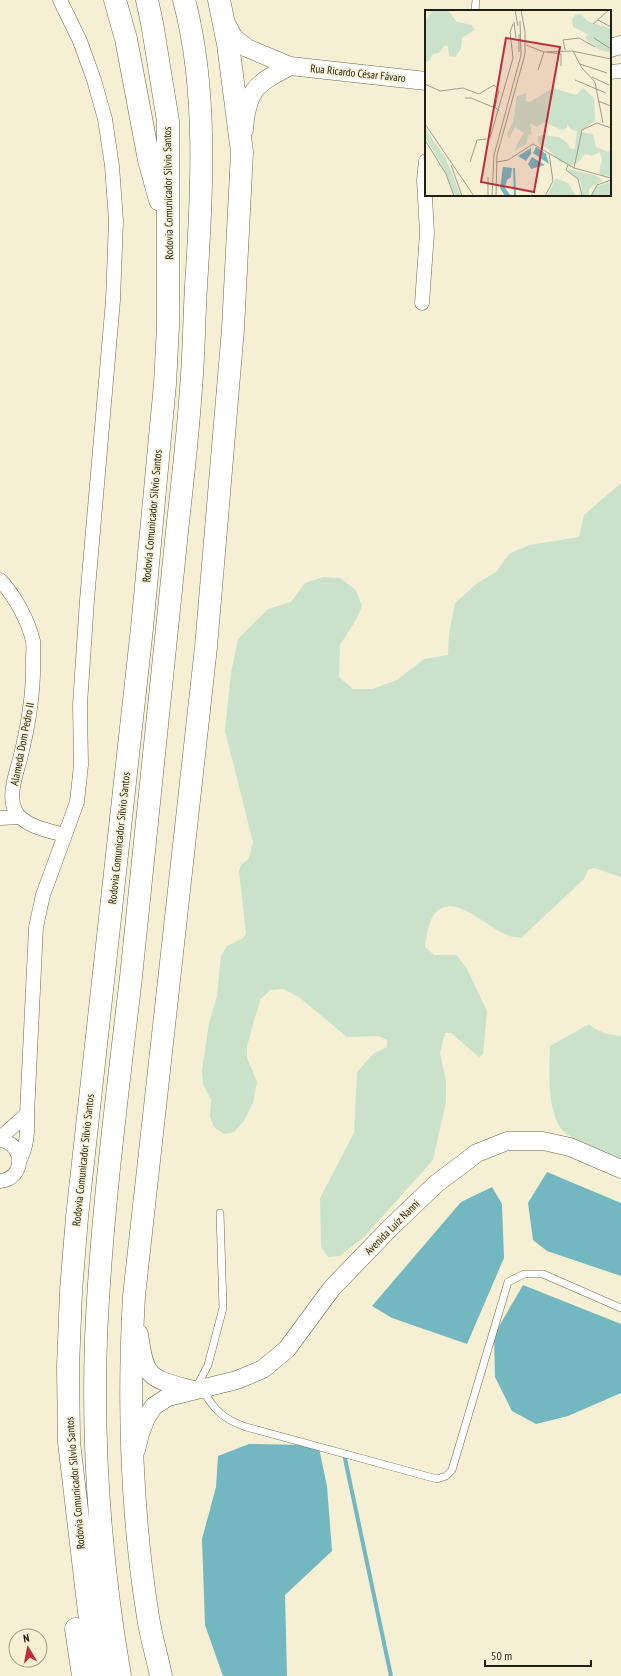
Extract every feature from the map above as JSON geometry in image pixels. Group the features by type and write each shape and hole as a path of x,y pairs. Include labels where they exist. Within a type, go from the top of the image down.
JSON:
{"highway":[{"path":"115,0 126,39 149,160 159,195 169,265"},
{"name":"Rodovia Comunicador Silvio Santos","path":"99,1676 92,1637 69,1442 68,1367 71,1291 77,1217 94,1054 110,932 142,628 165,384 169,265 168,121 147,0"},
{"name":"Rodovia Comunicador Silvio Santos","path":"120,1676 111,1624 102,1549 96,1414 96,1343 101,1268 116,1112 137,923 191,387 201,171 198,82 184,0"},
{"path":"161,1676 148,1618 140,1559 132,1470 130,1390 134,1296 206,647 233,329 242,152 228,44 219,0"},
{"path":"69,1442 73,1609 83,1676"}],"street":[{"path":"0,1181 9,1178 14,1174 25,1150 27,1139 36,927 44,895 77,802 81,765 80,704 87,600 112,308 116,221 112,166 105,119 94,80 80,41 60,0"},
{"name":"Rua Ricardo César Fávaro","path":"219,0 227,24 234,38 246,48 290,66 425,81"},
{"path":"611,48 621,45"},
{"path":"242,152 247,104 255,89 264,80 290,66"},
{"path":"422,303 427,233 424,180 425,170"},
{"name":"Alameda Dom Pedro II","path":"0,580 22,611 33,642 34,676 26,735 14,783 13,803 15,810 20,816"},
{"path":"0,818 20,816 38,828 65,835"},
{"path":"19,1162 16,1149 11,1144 0,1139 27,1114"},
{"name":"Avenida Luiz Nanni","path":"132,1470 140,1434 146,1418 154,1406 168,1396 237,1380 263,1369 287,1349 332,1288 390,1228 436,1184 477,1153 508,1141 542,1141 570,1147 621,1170"},
{"name":"Avenida Luiz Nanni","path":"134,1296 142,1357 147,1370 155,1378 198,1389"}],"lane":[{"path":"475,10 476,0"},
{"path":"220,1213 223,1308 208,1365 198,1389 230,1422 437,1479 446,1476 452,1470 508,1282 524,1274 543,1274 621,1308"}],"green space":[{"path":"621,483 621,877 594,868 588,870 584,879 521,938 512,937 498,931 467,911 457,907 447,906 438,910 431,920 425,947 434,955 457,955 467,969 487,1011 483,1054 479,1057 451,1033 445,1033 440,1053 446,1081 446,1102 433,1160 365,1236 340,1256 328,1257 321,1247 320,1198 354,1133 357,1072 373,1054 387,1047 387,1040 378,1036 347,1037 299,997 283,989 270,990 260,1000 247,1046 247,1058 257,1082 253,1103 244,1121 234,1132 224,1134 214,1127 210,1117 211,1100 203,1084 202,1070 209,1023 217,996 221,956 227,946 243,938 246,934 239,871 241,865 249,858 253,842 225,731 231,673 238,639 268,609 291,602 305,583 323,577 340,578 356,590 362,606 357,618 340,645 339,677 353,689 372,689 397,680 424,659 448,655 449,634 455,603 476,584 496,572 510,553 530,545 579,537 584,515"},
{"path":"589,1024 595,1029 604,1033 621,1036 621,1162 565,1133 557,1122 551,1101 549,1066 550,1046"}],"water":[{"path":"547,1172 621,1203 621,1276 547,1251 533,1240 528,1203"},
{"path":"492,1187 502,1204 504,1258 467,1344 392,1318 372,1306 461,1202"},
{"path":"523,1285 621,1324 621,1393 568,1416 536,1424 512,1411 495,1377 494,1335"},
{"path":"249,1444 308,1445 319,1448 327,1486 332,1551 285,1595 287,1676 223,1676 205,1625 202,1539 216,1487 218,1456"}],"waterway":[{"path":"344,1454 391,1676"}]}
